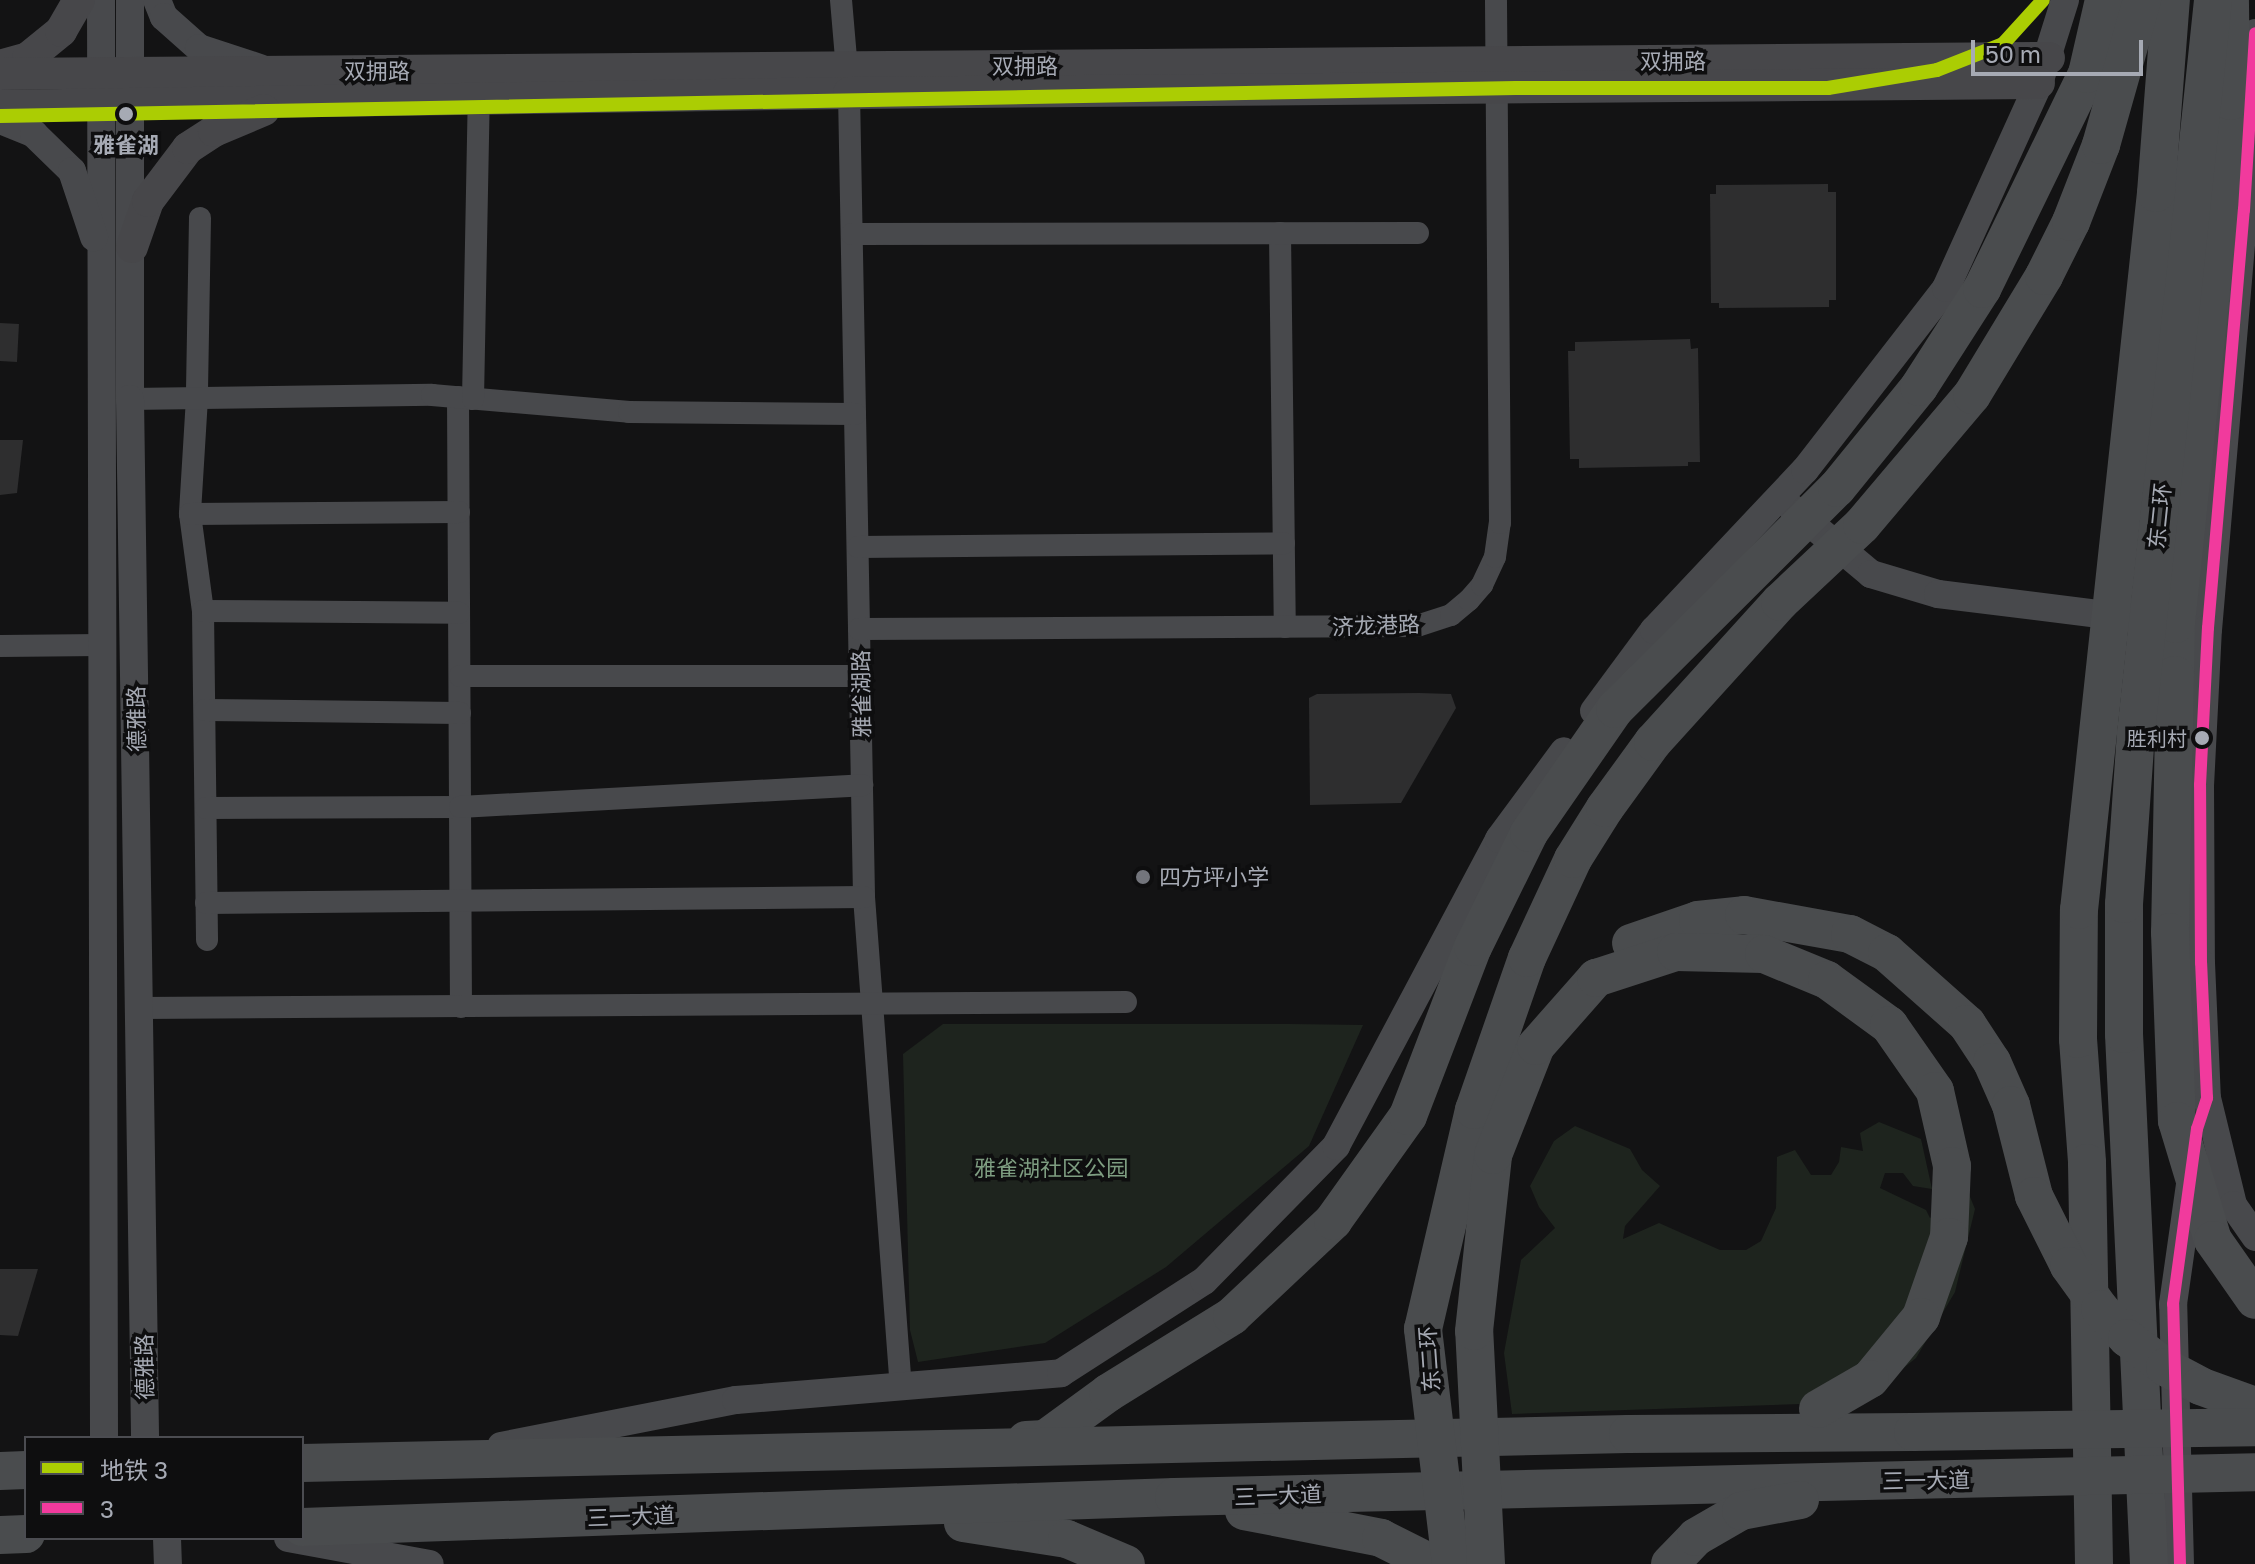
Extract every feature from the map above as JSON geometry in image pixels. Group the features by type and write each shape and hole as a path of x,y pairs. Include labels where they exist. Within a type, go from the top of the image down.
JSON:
{"highway":[{"path":"790,1452 1045,1439 1108,1393 1232,1316 1333,1221 1408,1116 1473,947 1529,833 1615,709 1837,488 1919,387 1982,289 2087,74 2104,0"},
{"path":"1474,1110 1527,958 1573,859 1605,808 1653,742 1708,678 1780,602 1862,525 1920,460 1972,395 2024,311 2071,222 2101,145 2142,0"},
{"path":"2094,1564 2087,1163 2078,1039 2079,910 2156,193 2171,0"},
{"name":"东二环","path":"2149,1564 2124,1034 2124,904 2136,733 2213,0"},
{"path":"2230,0 2231,101 2192,626 2175,675 2170,932 2177,1121 2213,1240 2255,1300"},
{"path":"1474,1110 1541,1003 1581,970 1643,937 1698,920 1744,915 1850,934 1887,953 1967,1024 1992,1062 2011,1105 2034,1196 2069,1266 2100,1309 2127,1338 2165,1367 2200,1386 2255,1406"},
{"path":"1486,1564 1474,1331 1493,1155 1536,1046 1596,978 1676,952 1764,954 1827,980 1889,1025 1935,1091 1952,1166 1949,1237 1921,1317 1870,1379 1818,1409 1628,1434"},
{"name":"东二环","path":"1451,1564 1423,1329 1474,1110"},
{"path":"304,1463 1628,1434 2255,1427"},
{"path":"0,1471 24,1470"},
{"name":"三一大道","path":"304,1527 1174,1497 2255,1472"},
{"path":"1670,1564 1696,1537 1741,1511 1909,1480"},
{"path":"1174,1497 1381,1538 1433,1564"},
{"path":"837,1510 987,1525 1067,1539 1125,1564"},
{"path":"0,1535 24,1534"}],"main road":[{"path":"0,66 28,58 61,31 79,0"},
{"name":"双拥路","path":"0,74 273,72 849,80 2044,71"},
{"name":"双拥路","path":"0,106 479,99 849,80"},
{"path":"132,247 148,201 188,148 214,131 285,102"}],"street":[{"name":"德雅路","path":"101,0 117,73 132,247 130,399 145,1436"},
{"name":"德雅路","path":"117,73 130,0"},
{"path":"157,0 164,17 199,48 273,72"},
{"name":"雅雀湖路","path":"841,0 849,80 864,897 901,1386"},
{"name":"济龙港路","path":"859,629 1417,626 1435,623 1451,615 1482,585 1495,557 1500,523 1496,0"},
{"path":"439,1458 736,1400 1061,1373 1204,1281 1336,1146 1499,839 1654,630 1805,470 1946,288 2044,71 2065,0"},
{"path":"2255,33 2250,173 2192,626 2200,785 2201,963 2207,1098 2233,1205 2255,1237"},
{"path":"461,1007 459,512 479,99"},
{"name":"德雅路","path":"104,1436 103,264 118,105"},
{"path":"0,120 34,134 72,171 103,264"},
{"path":"200,218 197,398 190,514 203,611 207,940"},
{"path":"1280,233 1285,627"},
{"path":"852,234 1418,233"},
{"path":"130,399 466,398 629,412 855,414"},
{"path":"1779,497 1871,574 1938,594 2192,626"},
{"path":"190,514 459,512"},
{"path":"858,547 1284,543"},
{"path":"203,611 459,613"},
{"path":"0,646 101,645"},
{"path":"460,676 860,676"},
{"path":"205,710 460,713"},
{"path":"206,808 460,807 862,785"},
{"path":"206,903 864,897"},
{"path":"140,1008 1126,1002"},
{"path":"2180,1564 2173,1304 2197,1129 2207,1098"},
{"path":"167,1540 168,1564"},
{"path":"184,1540 184,1564"},
{"path":"299,1540 430,1564"}],"green space":[{"name":"雅雀湖社区公园","path":"943,1024 1363,1025 1309,1146 1166,1267 1045,1343 918,1362 910,1330 903,1054"},
{"path":"1879,1122 1921,1139 1932,1189 1913,1186 1903,1173 1885,1173 1880,1188 1926,1210 1930,1218 1966,1187 1975,1209 1955,1292 1916,1358 1861,1402 1512,1414 1504,1353 1521,1260 1555,1228 1539,1207 1530,1186 1554,1141 1575,1126 1630,1149 1642,1170 1660,1186 1625,1226 1623,1239 1659,1223 1720,1250 1746,1250 1761,1241 1776,1208 1777,1157 1795,1150 1811,1175 1831,1175 1839,1162 1841,1147 1863,1151 1860,1133"}],"building":[{"path":"1828,184 1828,192 1836,192 1836,300 1829,300 1829,307 1719,308 1719,303 1711,303 1710,194 1716,194 1716,185"},
{"path":"0,323 19,324 17,362 0,361"},
{"path":"1690,339 1691,349 1698,348 1700,462 1688,462 1688,466 1579,468 1579,459 1570,459 1568,351 1575,351 1575,342"},
{"path":"0,440 23,440 17,493 0,495"},
{"path":"1317,694 1451,694 1456,708 1401,803 1310,805 1309,698"},
{"path":"0,1269 38,1269 18,1336 0,1335"}],"metro line":[{"name":"3","path":"0,116 1516,88 1828,88 1937,70 2003,44 2043,0"}],"transit line":[{"name":"3","path":"2180,1564 2173,1304 2197,1129 2207,1098 2201,963 2200,785 2208,628 2244,210 2255,33"}],"place":[{"name":"雅雀湖","path":"126,114"},
{"name":"胜利村","path":"2202,738"},
{"name":"四方坪小学","path":"1143,877"}]}
